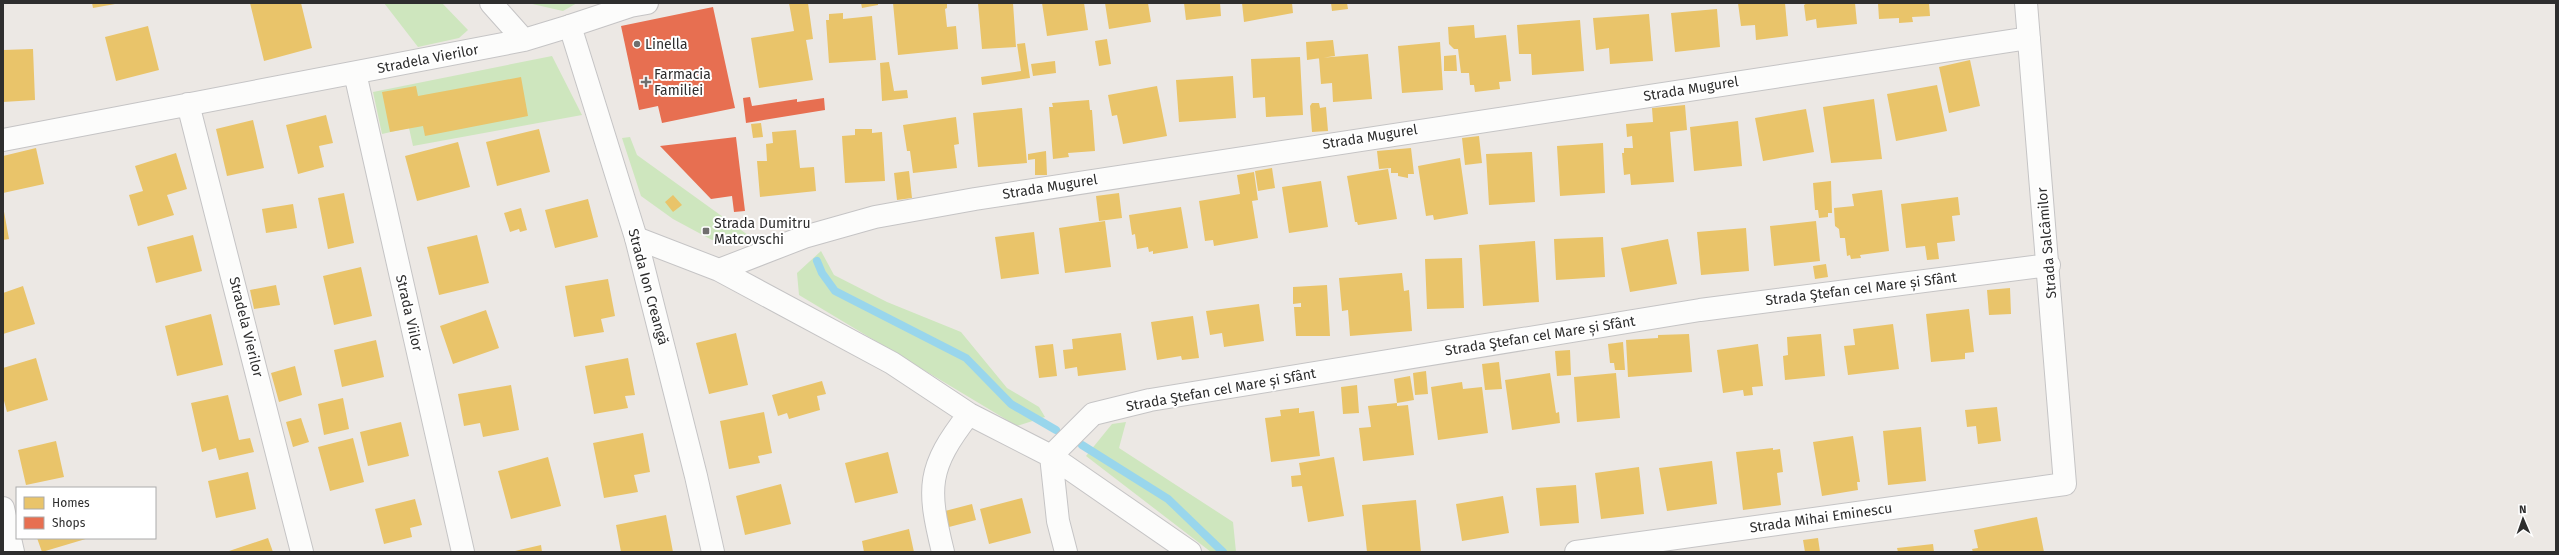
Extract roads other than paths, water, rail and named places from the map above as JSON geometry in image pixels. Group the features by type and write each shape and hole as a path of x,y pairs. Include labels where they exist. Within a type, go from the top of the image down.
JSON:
{"street":[{"path":"491,3 524,40"},
{"name":"Stradela Vierilor","path":"3,140 524,40 630,6 647,3"},
{"name":"Strada Salcâmilor","path":"2026,3 2049,265 2065,484"},
{"name":"Strada Ion Creangă","path":"570,26 636,238 713,552"},
{"name":"Strada Mugurel","path":"719,270 812,235 875,218 975,199 2029,38"},
{"name":"Strada Viilor","path":"355,73 464,552"},
{"name":"Stradela Vierilor","path":"188,104 302,552"},
{"path":"636,238 719,270 892,363 969,414 1051,456 1190,552"},
{"name":"Strada Ştefan cel Mare și Sfânt","path":"1051,456 1093,414 1150,400 1700,310 2049,265"},
{"path":"943,552 932,493 937,466 948,441 969,414"},
{"path":"1051,456 1058,521 1066,552"},
{"name":"Strada Mihai Eminescu","path":"1576,552 2065,484"},
{"path":"3,508 13,552"}],"waterway":[{"path":"817,261 822,273 835,291 966,358 1011,404 1056,430"},
{"path":"1082,445 1168,499 1223,552"}],"place":[{"name":"Linella","path":"637,44"},
{"name":"Farmacia Familiei","path":"646,82"},
{"name":"Strada Dumitru Matcovschi","path":"706,231"}]}
